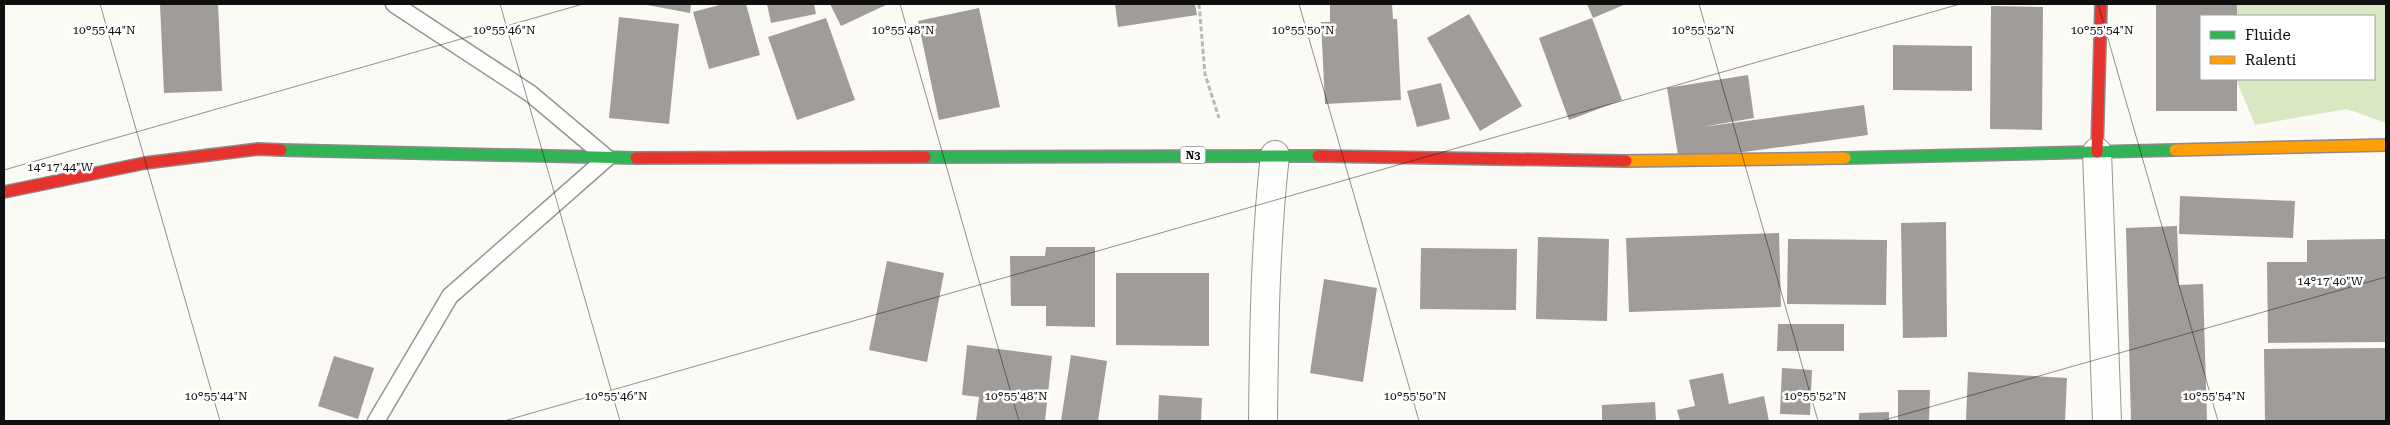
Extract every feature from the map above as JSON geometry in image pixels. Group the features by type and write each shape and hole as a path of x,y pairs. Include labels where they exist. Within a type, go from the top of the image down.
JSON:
{"main road":[{"path":"2096,152 2101,4"},
{"name":"N3","path":"4,192 145,163 258,149 607,158 1275,155 1679,162 2386,145"}],"street":[{"path":"2096,152 2107,421"},
{"path":"1263,421 1264,296 1269,211 1275,155"}],"lane":[{"path":"376,421 450,296 607,158 531,94 394,4"}],"path":[{"path":"1199,4 1205,74 1230,155"}],"green space":[{"path":"2204,4 2386,4 2386,123 2347,109 2255,125 2236,80 2375,80 2375,15 2210,15"}],"building":[{"path":"160,4 218,4 222,91 164,93"},
{"path":"642,4 691,4 690,13"},
{"path":"723,4 746,4 760,55 709,69 693,12"},
{"path":"767,4 814,4 816,14 771,23"},
{"path":"830,4 888,4 841,26"},
{"path":"1115,4 1195,4 1197,15 1118,27"},
{"path":"1330,4 1392,4 1393,19 1397,19 1401,100 1325,104 1321,22 1330,22"},
{"path":"1587,4 1626,4 1593,18"},
{"path":"2156,4 2237,4 2237,15 2200,15 2200,80 2237,80 2237,111 2156,111"},
{"path":"1991,6 2043,7 2042,130 1990,129"},
{"path":"979,8 1000,107 939,120 918,21"},
{"path":"1469,14 1522,106 1480,131 1427,38"},
{"path":"619,17 679,24 669,124 609,118"},
{"path":"826,18 855,100 797,120 768,37"},
{"path":"1592,18 1622,100 1569,120 1539,38"},
{"path":"1893,45 1972,46 1972,91 1893,90"},
{"path":"1748,75 1754,118 1702,127 1864,105 1868,135 1679,161 1667,88"},
{"path":"1441,83 1450,119 1417,127 1407,91"},
{"path":"2180,196 2295,201 2293,238 2179,234"},
{"path":"1946,222 1947,337 1903,338 1901,223"},
{"path":"2177,226 2179,285 2203,284 2207,421 2131,421 2126,228"},
{"path":"1779,233 1781,307 1629,312 1626,238"},
{"path":"1538,237 1609,239 1607,321 1536,319"},
{"path":"1788,239 1887,240 1886,305 1787,304"},
{"path":"2386,239 2386,342 2268,343 2267,262 2307,262 2307,240"},
{"path":"1046,247 1095,247 1095,327 1046,326 1046,306 1011,306 1010,256 1045,256"},
{"path":"1421,248 1517,249 1516,310 1420,309"},
{"path":"887,261 944,273 927,362 869,350"},
{"path":"1116,273 1209,273 1209,346 1116,345"},
{"path":"1324,279 1377,288 1363,382 1310,373"},
{"path":"1778,324 1844,324 1844,351 1777,351"},
{"path":"967,345 1052,356 1045,421 976,421 979,397 962,395"},
{"path":"2386,348 2386,421 2265,421 2264,349"},
{"path":"1071,355 1107,361 1098,421 1061,421"},
{"path":"334,356 374,368 358,419 318,406"},
{"path":"1782,368 1812,370 1810,415 1780,414"},
{"path":"1968,372 2067,378 2065,421 1966,421"},
{"path":"1723,373 1729,404 1764,396 1769,421 1680,421 1677,410 1695,406 1689,380"},
{"path":"1898,390 1930,390 1929,421 1898,421"},
{"path":"1159,395 1202,398 1201,421 1158,421"},
{"path":"1655,402 1656,421 1602,421 1602,405"},
{"path":"1889,412 1889,421 1859,421 1859,413"}],"traffic: fast":[{"path":"281,150 636,158"},
{"path":"1845,158 2175,150"},
{"path":"925,157 1318,156"}],"traffic: slow":[{"path":"2175,150 2386,145"},
{"path":"1626,161 1845,158"}],"traffic: jam":[{"path":"2097,152 2101,4"},
{"path":"4,192 145,163 258,149 281,150"},
{"path":"1318,156 1626,161"},
{"path":"636,158 925,157"}]}
